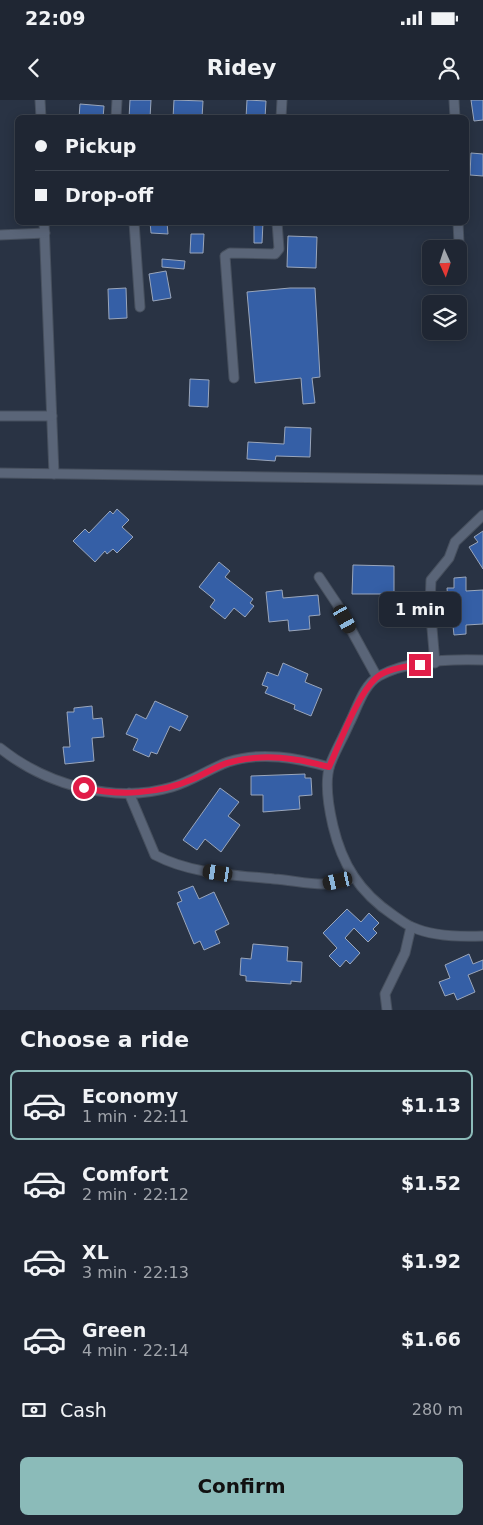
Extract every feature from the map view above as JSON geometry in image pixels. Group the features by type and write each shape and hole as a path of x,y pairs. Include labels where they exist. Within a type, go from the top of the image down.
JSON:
{"street":[{"path":"40,100 41,115"},
{"path":"116,115 117,100"},
{"path":"281,115 282,100"},
{"path":"454,100 455,115"},
{"path":"44,225 54,474"},
{"path":"134,225 140,307"},
{"path":"234,378 225,256 230,253 275,254 279,246 277,225"},
{"path":"458,225 459,240"},
{"path":"0,235 45,233"},
{"path":"0,416 52,416"},
{"path":"0,473 483,480"},
{"path":"435,663 430,605 432,580 449,558 455,542 483,515"},
{"path":"319,577 337,604 377,677"},
{"path":"483,660 406,666 377,677 364,692 329,767 331,818 344,860 354,878 381,907 411,927 442,934 483,936"},
{"path":"0,748 38,772 72,786 95,791 129,793 171,787 229,762 246,759 288,758 329,767"},
{"path":"129,793 155,855 170,862 193,869 218,873 310,883 325,884 354,878"},
{"path":"387,1010 385,994 390,980 405,953 411,927"}],"building":[{"path":"130,100 151,100 150,115 129,115"},
{"path":"174,100 203,101 202,115 173,115"},
{"path":"247,100 266,101 265,115 246,115"},
{"path":"471,100 483,100 483,120 474,121"},
{"path":"80,104 104,106 103,115 79,115"},
{"path":"471,153 483,154 483,176 470,175"},
{"path":"150,225 167,225 168,234 151,233"},
{"path":"254,225 263,225 262,243 254,243"},
{"path":"191,234 204,234 203,253 190,253"},
{"path":"288,236 317,237 316,268 287,267"},
{"path":"162,259 185,261 184,269 162,267"},
{"path":"166,271 171,298 153,301 149,274"},
{"path":"126,288 127,318 109,319 108,289"},
{"path":"315,288 320,377 312,378 315,403 303,404 301,378 255,383 247,292"},
{"path":"190,379 209,380 208,407 189,406"},
{"path":"285,427 311,428 310,457 276,456 275,461 247,459 248,442 284,444"},
{"path":"117,509 129,520 122,527 133,537 117,553 113,549 107,554 105,551 95,562 73,541 85,529 89,533 110,511 113,514"},
{"path":"483,531 483,569 469,547 478,542 474,537"},
{"path":"219,562 230,571 225,577 253,599 250,603 254,606 245,617 234,608 225,619 210,607 215,600 199,587"},
{"path":"353,565 394,566 394,594 352,594"},
{"path":"466,577 466,591 483,590 483,624 466,625 466,634 454,635 453,626 450,627 447,588 454,588 454,578"},
{"path":"282,590 283,598 318,595 320,615 309,616 310,629 289,631 288,620 269,622 266,592"},
{"path":"283,663 308,674 305,682 322,689 311,716 294,709 295,705 265,693 268,687 262,685 267,672 278,676"},
{"path":"155,701 188,716 180,731 170,726 157,754 151,752 149,757 133,750 138,739 126,734 136,714 146,719"},
{"path":"92,706 93,719 102,718 104,737 92,738 94,761 65,764 63,747 70,747 67,712 74,712 74,708"},
{"path":"305,774 305,778 311,778 312,795 299,796 300,809 263,812 263,795 251,795 251,776"},
{"path":"220,788 239,802 228,816 240,825 221,852 205,839 197,850 183,840"},
{"path":"193,886 199,899 214,892 229,924 215,931 220,943 204,950 200,941 194,944 177,903 182,901 178,892"},
{"path":"347,909 361,922 369,913 379,923 373,929 377,933 368,942 354,928 345,938 360,953 350,964 346,960 340,967 329,956 337,948 323,933"},
{"path":"253,944 288,947 287,961 302,962 301,982 291,981 291,984 246,981 246,976 240,975 241,958 251,959"},
{"path":"469,954 473,964 483,960 483,969 468,975 475,992 457,1000 454,993 445,996 439,982 450,978 445,965"}],"route":[{"path":"84,788 122,794 148,791 171,787 229,762 268,756 307,761 329,767 364,692 377,677 406,666 420,665"}]}
